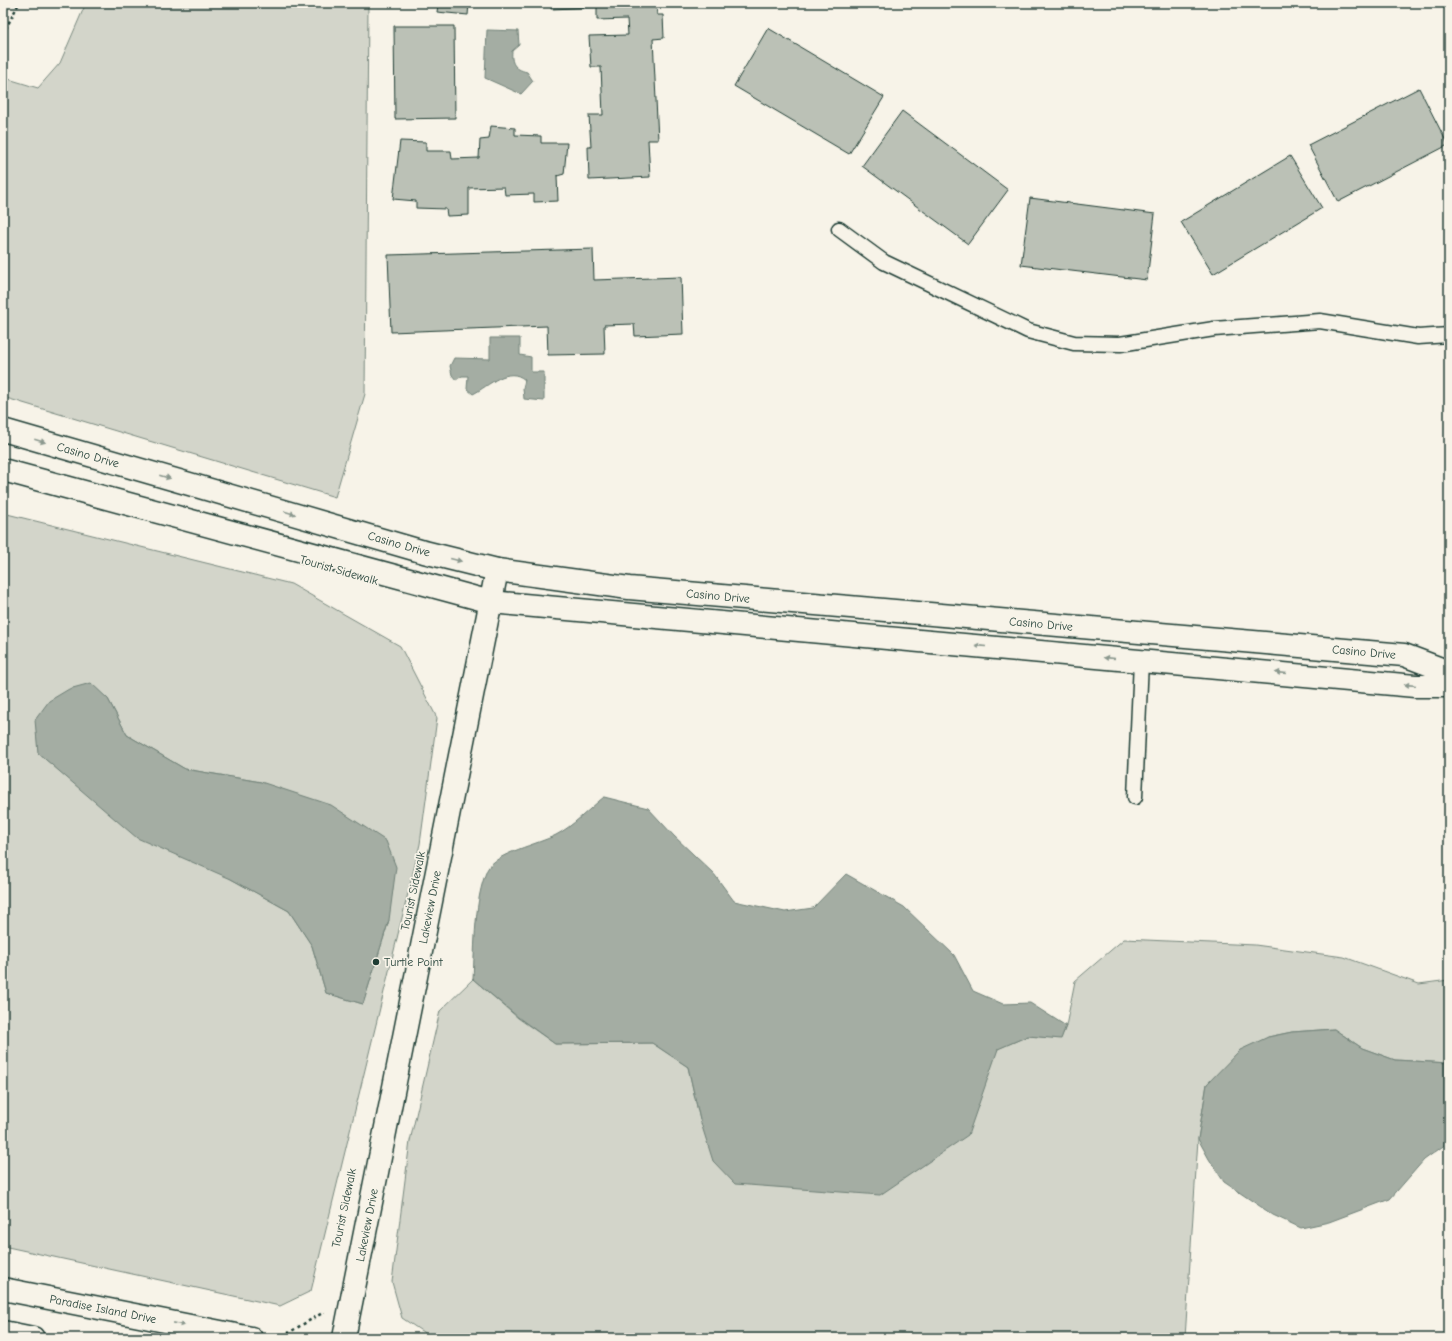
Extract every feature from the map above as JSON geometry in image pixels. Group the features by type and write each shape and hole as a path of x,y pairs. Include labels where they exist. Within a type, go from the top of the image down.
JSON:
{"street":[{"name":"Casino Drive","path":"3,430 424,552 497,570 629,588 1404,655 1449,672"},
{"path":"3,470 491,602 1415,686 1449,686"},
{"name":"Lakeview Drive","path":"344,1338 497,570"},
{"name":"Paradise Island Drive","path":"3,1289 251,1338"},
{"path":"3,1332 33,1338"}],"lane":[{"path":"839,229 891,266 1028,331 1074,343 1120,344 1214,329 1320,321 1418,337 1449,335"},
{"path":"1135,797 1141,661"}],"path":[{"path":"3,34 19,3"},
{"path":"275,1334 283,1336 331,1308"}],"shaded area":[{"path":"86,3 368,3 365,394 335,497 3,397 3,82 5,78 38,88 60,63"},
{"path":"487,30 518,31 519,45 512,51 512,59 514,65 527,72 533,81 521,94 485,78"},
{"path":"490,338 520,338 520,355 531,357 531,372 544,372 544,401 524,399 523,388 525,380 519,376 512,375 499,378 473,394 467,389 468,376 462,376 456,380 452,375 450,366 454,358 490,359"},
{"path":"3,513 291,584 400,646 437,718 420,844 311,1291 280,1306 3,1246","holes":["108,699 127,735 185,769 261,782 389,920 363,1004 326,993 312,946 289,911 231,879 78,786 38,753"]},
{"path":"91,683 108,699 127,735 185,769 261,782 331,805 386,841 396,867 389,920 363,1004 326,993 312,946 289,911 231,879 137,838 38,753 35,720 49,701 69,689"},
{"path":"604,797 648,808 674,836 714,874 734,901 785,912 813,908 846,874 904,907 954,955 973,991 1003,1004 1030,1003 1066,1026 1061,1039 1028,1036 998,1049 968,1135 880,1195 735,1184 713,1161 700,1120 688,1067 652,1043 555,1044 519,1018 473,979 477,909 487,870 492,864 508,854 562,832"},
{"path":"1124,939 1255,945 1344,957 1419,984 1449,980 1449,1063 1395,1060 1362,1048 1334,1029 1292,1032 1268,1037 1207,1084 1198,1139 1185,1338 432,1338 402,1318 392,1282 410,1141 440,1011 473,979 518,1018 555,1044 652,1043 688,1067 700,1120 997,1049 1028,1036 1061,1038 1066,1026 1075,981"},
{"path":"1334,1029 1362,1048 1395,1060 1449,1063 1449,1143 1424,1160 1390,1199 1329,1222 1301,1228 1273,1215 1224,1182 1198,1139 1207,1084 1240,1050 1268,1037 1292,1032"}],"building":[{"path":"421,3 469,3 468,15 437,12 438,5"},
{"path":"551,3 656,3 657,15 663,15 664,38 653,39 658,140 648,140 650,177 589,180 588,147 591,147 589,115 603,115 601,67 591,67 589,36 628,35 627,19 597,20 597,7 551,9"},
{"path":"394,26 454,26 455,118 395,119"},
{"path":"768,28 884,97 849,154 734,86"},
{"path":"1419,88 1448,145 1338,202 1308,145"},
{"path":"902,111 1008,190 968,244 862,166"},
{"path":"491,126 515,128 515,135 541,136 541,143 567,143 564,174 557,176 558,201 534,202 534,194 505,195 504,187 469,188 469,215 447,216 446,209 416,208 416,201 393,199 400,141 426,142 426,151 451,151 452,159 479,158 480,140 489,139"},
{"path":"1290,156 1322,208 1213,274 1181,222"},
{"path":"1030,198 1155,214 1147,280 1021,265"},
{"path":"593,249 594,280 681,277 683,334 635,336 634,324 604,325 605,354 548,355 547,326 391,332 388,255"}],"place":[{"name":"Turtle Point","path":"376,962"}]}
